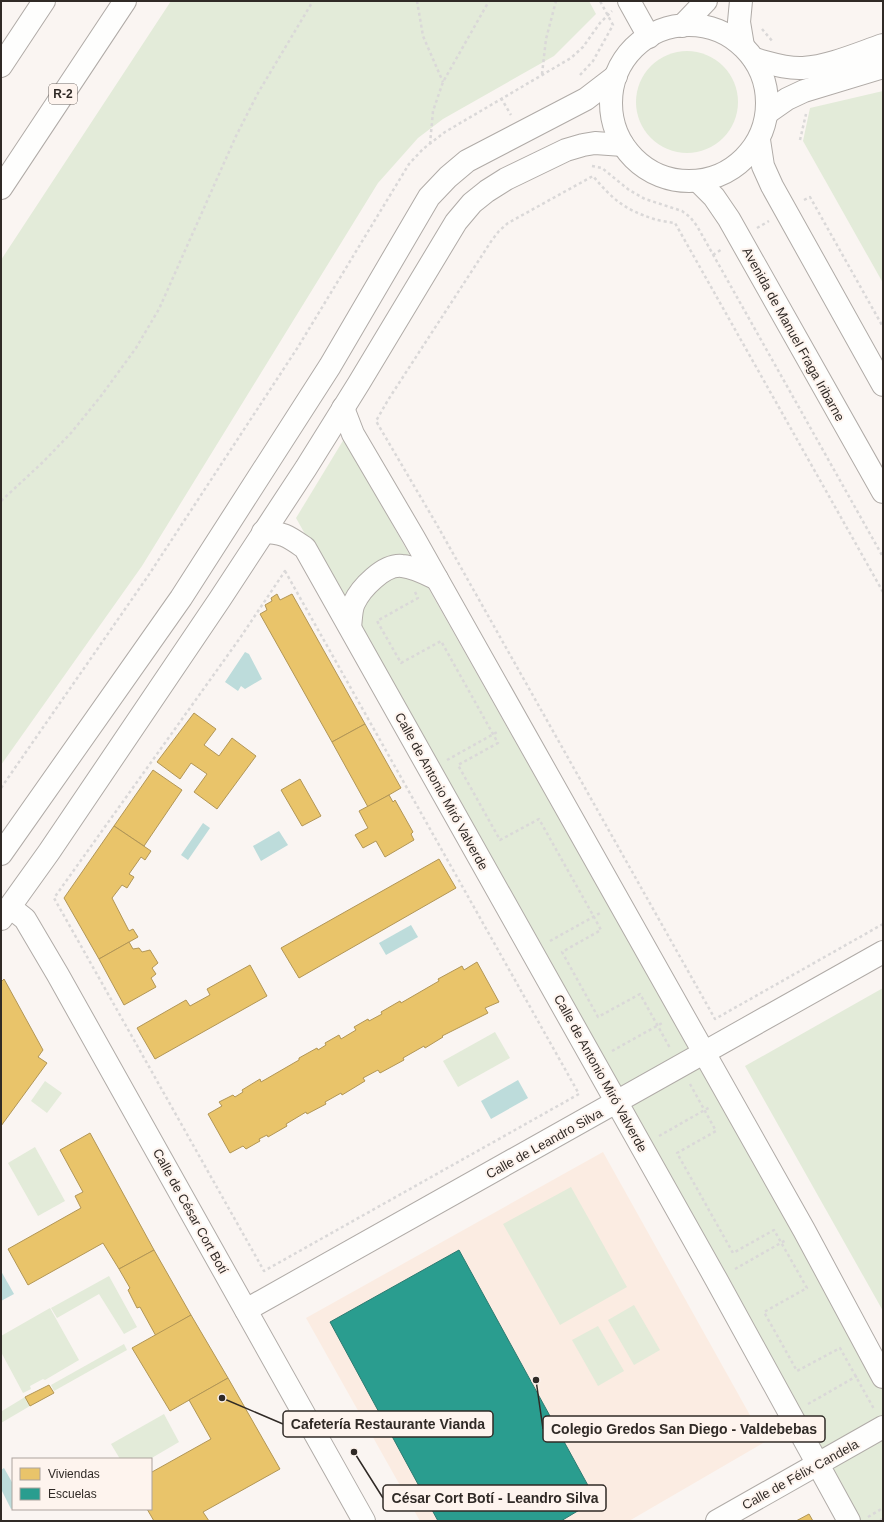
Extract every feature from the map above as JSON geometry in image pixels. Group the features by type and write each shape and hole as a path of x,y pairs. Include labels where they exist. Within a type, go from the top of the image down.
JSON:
{"main road":[{"path":"1,66 44,1"},
{"name":"R-2","path":"1,188 124,1"},
{"path":"629,1 649,37"},
{"path":"682,26 706,1"},
{"path":"741,1 739,22 748,53 764,80 768,96 766,122 759,140 743,160 722,174 698,181 676,180 656,174 637,162 623,145 614,126 611,106 612,92 616,76 623,61 637,46 649,37 665,30 682,26 704,26 725,34 748,53 782,66 802,68 824,65 883,45"},
{"path":"767,113 786,99 804,91 883,67"},
{"path":"1,854 181,598 330,366 430,197 448,177 466,162 586,99 616,76"},
{"path":"759,140 763,166 772,186 883,385"},
{"path":"5,913 49,852 264,532 343,408 456,222 472,203 487,191 566,150 595,143 623,145"},
{"name":"Avenida de Manuel Fraga Iribarne","path":"698,181 714,197 740,238 883,492"},
{"path":"343,408 353,434 437,579 804,1230 873,1375"},
{"name":"Calle de Antonio Miró Valverde","path":"264,532 276,532 290,537 305,548 818,1464 856,1520"},
{"path":"350,627 354,603 368,582 384,571 400,566 416,569 437,579"},
{"name":"Calle de César Cort Botí","path":"5,913 25,919 364,1521"},
{"name":"Calle de Leandro Silva","path":"246,1310 883,952"},
{"name":"Calle de Félix Candela","path":"717,1521 818,1464 879,1419"}],"path":[{"path":"1,501 72,433 136,348 159,309 236,136 258,93 313,1"},
{"path":"417,1 423,36 444,82"},
{"path":"430,144 433,111 444,82 489,1"},
{"path":"542,75 546,39 556,1"},
{"path":"579,76 593,61 613,25 600,1"},
{"path":"1,788 148,576 298,347 409,164 423,149 445,132 571,58 583,47 600,23 608,15"},
{"path":"761,27 773,42 778,45"},
{"path":"502,98 512,116 518,112"},
{"path":"586,165 602,168 629,190 645,199 682,211 690,217 697,226 883,558"},
{"path":"883,592 675,223 655,220 622,206 606,193 593,176 508,223 499,231 435,327 388,400 376,422 437,525 715,1019 883,924"},
{"path":"712,255 810,197 883,326"},
{"path":"400,566 418,598 377,620 401,663 441,641 493,734 498,743 458,765 500,840 539,819 602,930 562,952 598,1017 640,994 716,1131 677,1153 733,1253 774,1230 806,1288 764,1312 797,1371 840,1348 879,1419"},
{"path":"285,572 579,1094 264,1271 54,898 240,638 285,572"},
{"path":"444,762 504,728"},
{"path":"549,942 606,910"},
{"path":"609,1052 667,1019"},
{"path":"652,1139 714,1104"},
{"path":"732,1270 791,1238"},
{"path":"805,1406 856,1377 873,1375"},
{"path":"856,1520 883,1508"}],"shaded area":[{"path":"603,1152 765,1442 629,1521 420,1521 306,1318"}],"green space":[{"path":"171,1 589,1 596,14 554,56 443,119 418,138 378,183 142,566 1,765 1,260"},
{"path":"687,51 706,55 723,66 734,83 738,102 734,121 723,138 706,149 687,153 668,149 651,138 640,121 636,102 640,83 651,66 668,55"},
{"path":"883,91 883,283 803,141 810,108"},
{"path":"344,439 883,1391 883,1521 860,1521 296,518"},
{"path":"883,988 883,1311 745,1066"},
{"path":"495,1032 510,1058 458,1087 443,1061"},
{"path":"45,1081 62,1093 47,1113 31,1101"},
{"path":"35,1147 65,1201 38,1216 8,1163"},
{"path":"571,1187 627,1287 560,1325 503,1224"},
{"path":"109,1276 137,1327 124,1334 99,1294 57,1318 51,1308"},
{"path":"634,1305 660,1350 634,1365 608,1320"},
{"path":"50,1308 79,1360 45,1380 43,1379 30,1386 31,1389 23,1393 1,1352 1,1336"},
{"path":"598,1326 624,1371 598,1386 572,1340"},
{"path":"124,1344 127,1350 54,1391 51,1385"},
{"path":"25,1397 30,1406 1,1423 1,1409 2,1411"},
{"path":"164,1414 179,1442 152,1458 119,1458 111,1444"}],"water":[{"path":"245,652 249,654 262,679 245,689 241,686 238,691 225,682"},
{"path":"203,823 210,828 188,860 181,855"},
{"path":"279,831 288,845 261,861 253,846"},
{"path":"411,925 418,937 386,955 379,943"},
{"path":"518,1080 528,1098 491,1119 481,1101"},
{"path":"1,1271 14,1294 1,1301"},
{"path":"4,1468 12,1482 11,1509 1,1489 1,1470"}],"building: Viviendas":[{"path":"277,594 280,600 292,594 365,724 332,742 260,614 267,610 265,605 272,601 271,598"},
{"path":"194,713 216,729 204,745 219,756 232,738 256,756 217,809 194,792 207,774 191,763 180,779 157,762"},
{"path":"365,724 401,788 368,807 332,742"},
{"path":"153,770 182,790 144,846 114,826"},
{"path":"300,779 321,816 302,826 281,790"},
{"path":"389,795 393,802 395,800 413,832 411,834 414,840 385,857 376,841 363,848 355,835 368,828 359,811"},
{"path":"114,826 151,851 145,860 141,857 129,874 134,877 127,888 122,885 112,898 129,931 133,929 138,937 99,959 64,898"},
{"path":"439,859 456,888 299,978 281,948"},
{"path":"129,942 133,949 139,948 142,952 150,950 158,963 152,968 156,974 151,978 156,987 124,1005 99,959"},
{"path":"477,962 499,1002 485,1008 488,1013 442,1036 443,1037 425,1048 424,1046 403,1058 404,1060 380,1073 378,1070 363,1078 365,1081 342,1095 341,1093 325,1102 326,1104 307,1114 306,1112 286,1124 287,1126 268,1137 267,1135 259,1139 260,1141 246,1149 243,1146 230,1153 208,1114 222,1106 219,1102 233,1095 235,1097 243,1092 242,1090 260,1079 261,1082 299,1060 299,1058 317,1048 318,1050 326,1045 325,1043 339,1035 341,1039 356,1030 354,1027 368,1019 369,1021 382,1014 381,1012 400,1001 401,1003 439,981 438,979 462,966 464,970"},
{"path":"250,965 267,996 155,1059 137,1028 186,1000 190,1006 210,995 207,989"},
{"path":"4,979 43,1050 38,1057 47,1063 1,1126 1,982"},
{"path":"90,1133 154,1250 119,1269 103,1243 28,1285 8,1249 81,1208 75,1196 83,1192 60,1150"},
{"path":"154,1250 191,1315 156,1336 140,1307 137,1308 128,1290 130,1288 119,1269"},
{"path":"191,1315 228,1378 170,1411 132,1348"},
{"path":"228,1378 280,1469 203,1512 209,1521 154,1521 148,1510 152,1510 152,1472 211,1439 189,1400"},
{"path":"49,1385 54,1393 30,1406 25,1397"},
{"path":"809,1514 813,1521 796,1521"}],"building: Escuelas":[{"path":"459,1250 596,1500 561,1521 438,1521 330,1322"}],"place":[{"name":"Colegio Gredos San Diego - Valdebebas","path":"536,1380"},
{"name":"Cafetería Restaurante Vianda","path":"222,1398"},
{"name":"César Cort Botí - Leandro Silva","path":"354,1452"}]}
